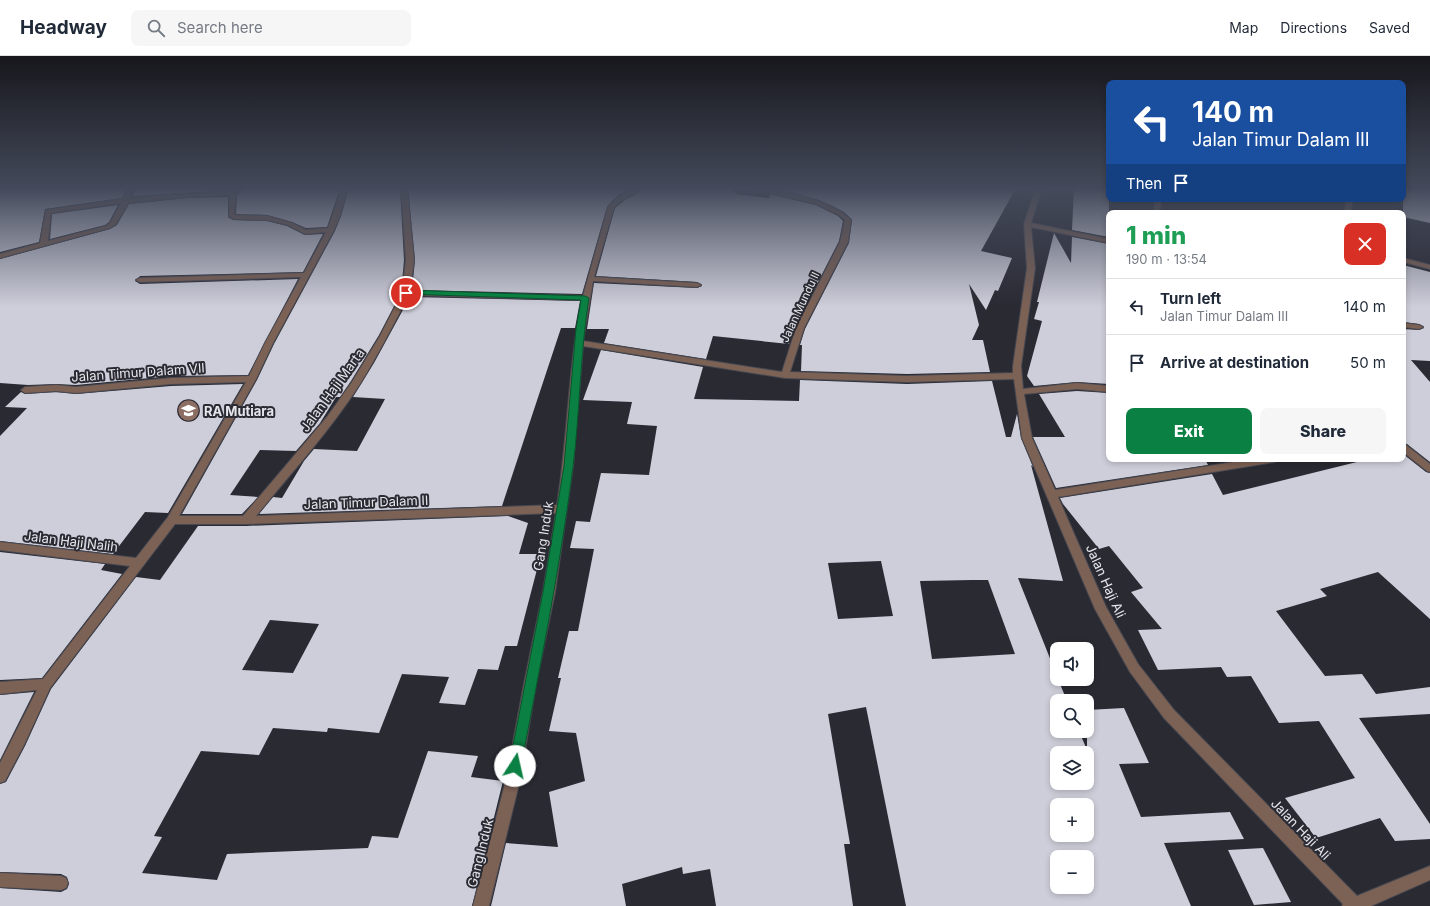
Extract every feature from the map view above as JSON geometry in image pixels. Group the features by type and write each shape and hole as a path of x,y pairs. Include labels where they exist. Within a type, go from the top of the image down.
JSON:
{"street":[{"path":"44,243 46,228"},
{"path":"0,256 105,228"},
{"path":"296,228 304,232 331,230"},
{"name":"Jalan Haji Marta","path":"246,520 330,419 356,383 381,341 406,293 410,260 407,228"},
{"name":"Gang Induk","path":"480,906 513,780 548,592 568,466 579,343 585,298 604,228"},
{"name":"Jalan Mundu II","path":"785,375 791,351 800,328 844,242 847,228"},
{"name":"Jalan Haji Ali","path":"1027,228 1031,268 1017,376 1027,438 1101,609 1134,668 1169,714 1353,906"},
{"path":"1045,228 1106,240"},
{"path":"0,776 19,741 46,684 172,520 252,379 269,343 331,230"},
{"path":"1406,261 1430,267"},
{"path":"140,280 307,275"},
{"path":"590,280 697,285"},
{"path":"406,293 585,298"},
{"path":"1406,325 1419,327"},
{"path":"579,343 785,375 907,379 1017,376"},
{"name":"Jalan Timur Dalam VII","path":"25,390 56,388 76,390 171,381 252,379"},
{"path":"1019,392 1077,386 1106,388"},
{"path":"1406,449 1430,469"},
{"path":"1052,494 1256,462"},
{"name":"Jalan Timur Dalam II","path":"172,520 246,520 562,509"},
{"name":"Jalan Haji Nalih","path":"0,546 139,564"},
{"path":"0,688 46,684"},
{"path":"1353,906 1430,873"},
{"path":"0,880 61,883"}],"building":[{"path":"0,228 42,228 39,242 0,252"},
{"path":"51,228 95,228 50,239"},
{"path":"112,228 290,228 305,235 323,234 303,272 140,276 135,281 140,284 298,279 248,375 171,376 76,385 28,385 0,383 0,259"},
{"path":"336,228 402,228 404,260 401,293 379,335 340,397 336,397 320,423 296,451 260,450 230,495 258,497 242,514 182,514 257,380 274,344"},
{"path":"412,228 601,228 582,294 412,290 415,260"},
{"path":"610,228 842,228 839,241 795,327 789,344 713,336 706,359 604,343 609,329 587,329 594,283 697,288 702,286 697,282 596,276"},
{"path":"851,228 994,228 981,251 1012,258 998,291 995,290 986,310 969,284 979,325 972,340 983,340 990,372 907,374 801,371 802,345 800,345 805,329 849,243"},
{"path":"1072,228 1106,228 1106,236 1072,230"},
{"path":"1054,233 1071,263 1072,237 1106,243 1106,384 1077,382 1034,386 1027,376 1042,321 1034,319 1039,302 1037,302"},
{"path":"1406,266 1430,272 1430,361 1411,360 1430,382 1430,462 1406,444 1406,329 1419,330 1424,328 1419,324 1406,322"},
{"path":"410,297 580,301 575,328 561,328 502,506 259,514 273,497 282,498 304,461 314,449 357,451 385,399 353,397 374,363"},
{"path":"601,350 703,367 694,399 799,401 800,380 907,384 992,381 1006,437 1011,437 1017,414 1021,438 1033,467 1031,465 1063,581 1018,578 1050,658 1050,686 1061,686 1064,694 1050,694 1050,738 1082,738 1085,746 1050,746 1050,790 1094,790 1094,746 1087,746 1087,738 1094,738 1094,710 1124,708 1149,763 1119,764 1141,817 1230,812 1244,839 1164,843 1191,906 906,906 866,707 828,714 850,844 844,844 853,906 716,906 710,869 683,874 682,867 622,884 626,906 491,906 506,843 558,847 549,792 585,781 576,733 549,731 561,678 558,678 569,631 578,631 594,549 570,548 576,521 590,522 601,473 649,475 657,426 627,424 632,402 583,400","holes":["881,561 893,616 838,619 828,563","988,580 1015,654 932,659 920,581"]},
{"path":"243,384 168,513 145,512 113,554 0,541 0,436 27,408 5,407 21,392 25,394 56,392 76,394 171,386"},
{"path":"1077,391 1106,393 1106,462 1206,462 1208,465 1056,488 1033,437 1065,437 1039,394"},
{"path":"1406,456 1426,472 1430,473 1430,619 1378,572 1320,589 1327,596 1276,611 1325,676 1362,674 1376,694 1430,687 1430,714 1359,718 1430,824 1430,839 1395,841 1380,818 1316,838 1285,798 1355,778 1319,721 1279,723 1251,676 1227,677 1221,667 1158,670 1138,630 1162,629 1131,592 1143,588 1109,546 1099,549 1063,504 1060,498 1212,474 1223,495 1357,462 1406,462"},
{"path":"508,516 528,523 519,554 541,554 517,646 505,646 498,670 478,669 465,705 439,703 449,677 402,674 379,733 328,728 327,732 273,728 259,755 201,751 154,836 162,837 142,873 217,880 227,854 368,848 372,836 398,838 428,751 478,756 471,777 503,781 472,906 0,906 0,888 61,892 67,889 69,884 67,877 61,874 0,872 0,784 6,782 25,746 51,689 136,577 160,580 198,526 246,526","holes":["270,620 319,624 293,673 242,670"]},
{"path":"0,552 105,564 101,570 122,574 42,678 0,680"},
{"path":"34,692 0,760 0,695"},
{"path":"1263,848 1291,902 1254,905 1228,850"}],"place":[{"name":"RA Mutiara","path":"188,411"}],"route":[{"path":"406,293 585,298 580,329 573,423 568,466 548,592 515,766"}]}
